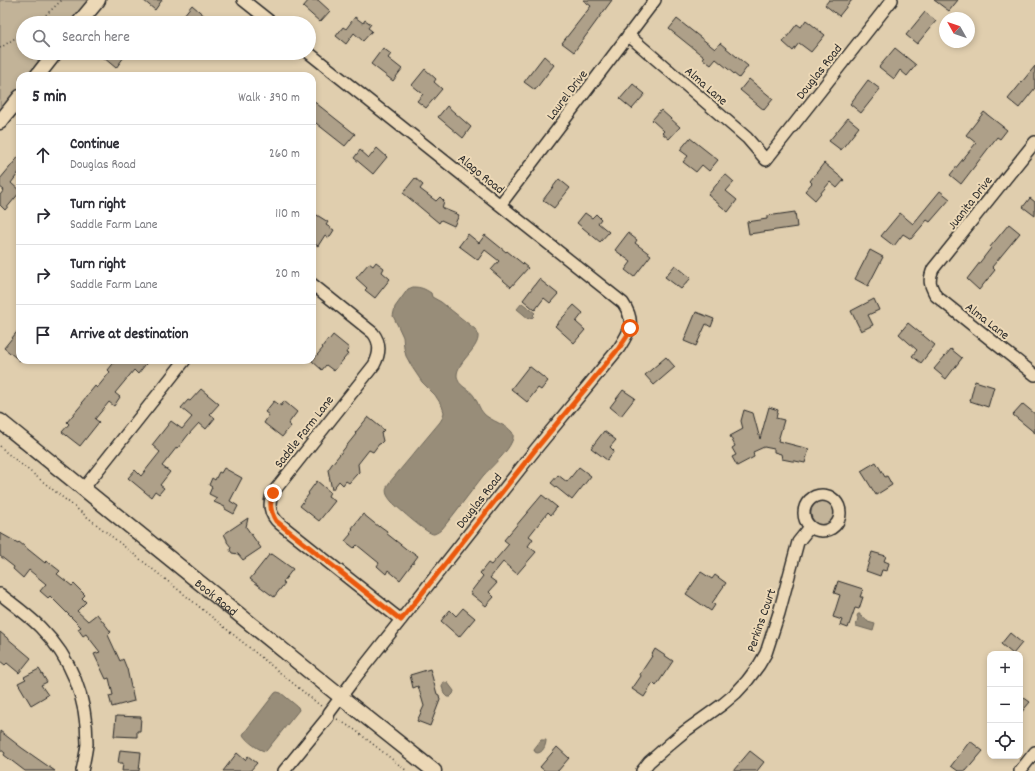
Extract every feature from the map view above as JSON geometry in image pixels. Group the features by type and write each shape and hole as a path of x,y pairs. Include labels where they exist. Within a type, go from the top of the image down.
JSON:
{"street":[{"path":"85,16 98,0"},
{"path":"243,0 263,16"},
{"name":"Laurel Drive","path":"500,205 655,0"},
{"name":"Douglas Road","path":"766,160 892,0"},
{"name":"Alma Lane","path":"628,35 747,138 766,160"},
{"name":"Alago Road","path":"316,59 623,303 628,311 630,319"},
{"path":"39,72 49,60"},
{"path":"0,122 16,102"},
{"name":"Juanita Drive","path":"930,283 930,277 933,269 1035,142"},
{"name":"Alma Lane","path":"930,283 936,296 1035,375"},
{"name":"Saddle Farm Lane","path":"316,287 373,333 378,340 379,353 374,365 275,490 270,501 271,511 276,521 401,620"},
{"name":"Douglas Road","path":"284,771 328,717 329,713 341,697 535,450 619,348 627,336 630,328 630,319"},
{"path":"83,489 182,364"},
{"name":"Book Road","path":"0,421 434,771"},
{"name":"Perkins Court","path":"642,771 649,762 684,732 736,693 759,665 766,652 779,613 798,542 810,527"},
{"path":"0,594 24,612 40,627 54,642 72,671 85,715 87,745 82,771"},
{"path":"1020,771 1035,752"}],"path":[{"path":"45,16 62,0"},
{"path":"0,48 16,38"},
{"path":"0,446 6,453 174,586 325,709"},
{"path":"334,717 351,727 407,771"}],"shaded area":[{"path":"0,0 91,0 78,16 16,16 16,60 42,60 32,72 16,72 16,92 0,112"},
{"path":"413,287 423,288 431,293 432,297 441,302 475,329 478,335 478,340 458,370 457,376 459,383 474,396 484,414 510,430 513,436 510,445 503,455 483,476 442,529 434,534 420,526 400,510 390,500 386,491 389,483 440,422 444,412 435,395 422,382 406,356 403,337 393,316 395,307 408,289"},
{"path":"522,303 535,313 532,318 531,317 529,319 517,309"},
{"path":"823,501 832,504 835,513 832,522 823,525 814,522 811,513 814,504"},
{"path":"858,614 865,618 868,622 875,624 873,631 856,626"},
{"path":"444,682 448,683 454,691 450,697 447,697 444,694 442,686"},
{"path":"277,692 281,693 298,707 299,710 266,751 263,751 253,745 243,735"},
{"path":"541,740 546,740 544,748 537,753 534,749"}],"building":[{"path":"143,0 162,0 155,10"},
{"path":"309,0 318,0 330,11 320,22 316,18 316,16 313,16 303,7"},
{"path":"583,0 612,0 574,52 562,43 591,6"},
{"path":"829,0 852,0 839,16 825,5"},
{"path":"934,0 958,0 949,11"},
{"path":"192,5 205,16 183,16"},
{"path":"925,12 936,21 917,44 906,35"},
{"path":"355,17 363,23 365,20 371,24 368,28 372,31 363,41 354,33 346,44 336,36 343,27 346,29"},
{"path":"677,19 715,49 720,43 748,66 739,78 716,59 711,65 703,59 704,57 669,29"},
{"path":"806,20 825,35 811,52 799,43 793,51 783,42 797,24 801,27"},
{"path":"383,48 391,54 388,58 402,69 393,81 371,64"},
{"path":"895,48 916,65 907,76 900,70 894,79 879,67"},
{"path":"544,56 554,65 535,90 524,82"},
{"path":"106,60 122,60 116,68"},
{"path":"1035,66 1035,88 1019,108 1008,99"},
{"path":"425,69 436,79 434,82 442,89 426,108 417,101 423,94 412,85"},
{"path":"749,79 773,99 764,110 740,90"},
{"path":"868,80 880,89 861,113 850,104"},
{"path":"633,84 645,94 632,109 620,99"},
{"path":"316,103 355,134 345,146 316,123"},
{"path":"447,106 471,127 463,138 438,117"},
{"path":"661,110 680,127 669,139 662,133 664,131 652,120"},
{"path":"984,112 1007,130 1000,139 997,137 961,184 950,175 976,143 966,135"},
{"path":"848,118 859,127 841,150 829,141"},
{"path":"690,138 718,160 709,171 702,165 696,172 683,162 688,156 680,150"},
{"path":"377,148 387,157 373,174 354,158 360,150 369,158"},
{"path":"16,160 16,176 11,183 16,187 16,197 5,210 0,205 0,195 4,190 0,187 0,179"},
{"path":"824,163 844,180 837,188 830,182 815,200 805,191 812,183 810,181"},
{"path":"725,174 734,182 726,191 737,200 728,212 708,195"},
{"path":"415,178 423,185 420,189 436,201 440,197 444,201 442,208 459,215 454,226 441,220 439,223 403,193"},
{"path":"559,179 570,188 554,208 543,200"},
{"path":"940,191 950,199 930,222 927,220 911,239 903,234 894,246 881,236 900,213 913,224"},
{"path":"1030,198 1035,202 1035,216 1023,207"},
{"path":"795,212 797,227 749,234 747,222 767,219 767,216"},
{"path":"585,213 592,218 596,214 601,219 598,223 609,232 600,242 577,223"},
{"path":"316,214 328,222 326,225 334,230 329,238 325,235 318,246 316,245"},
{"path":"1009,224 1020,233 992,267 995,270 979,290 967,279"},
{"path":"628,233 637,240 635,243 651,255 634,277 625,270 631,262 615,250"},
{"path":"468,234 479,243 485,235 528,268 511,287 491,270 499,261 485,250 478,260 459,246"},
{"path":"870,250 883,257 868,286 855,279"},
{"path":"376,262 384,268 382,272 390,279 375,298 365,290 367,288 356,278 369,263 373,266"},
{"path":"675,265 691,278 681,289 665,277"},
{"path":"539,279 558,294 550,303 544,298 535,310 523,300"},
{"path":"874,299 879,310 868,315 873,325 861,331 851,311"},
{"path":"574,305 583,313 576,322 585,330 574,343 555,326"},
{"path":"696,312 714,319 711,327 706,324 696,346 684,341"},
{"path":"908,323 935,345 921,363 912,356 917,350 899,334"},
{"path":"16,333 16,358 4,348"},
{"path":"333,335 349,348 346,353 348,354 334,371 326,365 322,370 315,364 316,356 328,339 329,340"},
{"path":"951,349 962,358 946,379 934,369"},
{"path":"666,357 675,367 654,385 645,375"},
{"path":"113,364 146,364 138,374 134,370 115,393 120,397 114,406 109,402 95,419 99,422 80,446 62,432 69,424 67,422 83,403 82,402 95,386 97,388 110,372 108,370"},
{"path":"529,366 548,381 541,390 538,388 527,402 511,389"},
{"path":"975,381 994,387 988,407 970,401"},
{"path":"201,389 219,404 210,414 215,418 206,429 199,423 178,448 177,447 162,466 170,472 160,485 164,488 159,494 155,491 151,497 128,478 135,470 141,476 160,452 152,445 171,421 182,429 192,417 181,408"},
{"path":"623,390 635,398 621,416 610,407"},
{"path":"274,401 281,406 284,401 297,412 288,424 291,426 282,437 264,423 269,415 265,412"},
{"path":"1023,404 1035,414 1035,433 1013,415"},
{"path":"769,407 778,410 776,418 784,420 778,441 809,449 805,463 782,459 781,454 774,452 774,449 764,447 753,452 754,457 737,466 732,457 736,455 732,448 735,446 730,436 743,429 741,421 744,410 753,413 760,439"},
{"path":"368,417 384,430 381,433 383,441 373,452 369,450 358,464 359,472 349,483 346,481 343,485 339,481 332,490 328,470"},
{"path":"604,431 616,440 610,447 614,451 607,460 591,448"},
{"path":"876,462 892,485 876,495 861,471"},
{"path":"579,467 591,476 572,500 551,483 558,475 567,482"},
{"path":"224,468 242,478 230,501 238,506 234,514 225,509 225,507 214,502 217,498 209,494 212,487 209,485 212,478 215,480 219,472 221,473"},
{"path":"317,481 330,492 328,496 335,501 319,521 300,506"},
{"path":"542,495 557,507 551,515 548,512 529,536 533,539 528,546 536,552 517,574 503,562 490,578 497,583 489,592 494,597 486,606 470,593 483,576 480,573 488,563 491,565 509,544 504,540"},
{"path":"363,514 379,527 380,526 387,531 386,533 410,552 411,551 418,556 400,580 388,570 386,574 377,566 379,563 357,545 354,548 345,541 351,534 352,528"},
{"path":"248,518 246,527 261,548 243,560 238,554 232,553 230,550 231,547 224,534"},
{"path":"0,533 18,543 19,542 45,563 47,561 60,571 57,574 72,586 74,584 85,595 82,598 86,602 77,611 88,621 97,614 111,632 108,635 120,661 123,659 127,669 134,701 112,707 109,696 113,695 109,678 106,679 94,654 100,652 86,634 83,636 78,629 81,627 50,596 48,598 40,591 46,584 29,570 23,578 13,569 14,567 0,556"},
{"path":"872,552 886,556 884,561 889,563 887,571 882,570 880,576 866,571"},
{"path":"272,554 293,569 283,582 285,583 274,597 250,579 269,555"},
{"path":"701,572 712,579 715,575 726,583 712,603 715,605 711,611 686,594"},
{"path":"838,581 863,589 860,597 863,597 859,609 855,608 848,628 840,625 842,620 833,617 840,595 834,593"},
{"path":"463,608 475,618 459,637 441,621 450,610 456,616"},
{"path":"0,632 31,658 19,673 7,663 5,665 0,661"},
{"path":"1010,633 1022,643 1015,651 1009,651 1001,644"},
{"path":"655,649 673,661 656,686 653,683 644,697 632,689 641,676 640,674"},
{"path":"39,669 47,682 41,685 48,695 31,705 18,683 26,679 24,677"},
{"path":"430,669 440,700 430,726 417,721 424,706 418,686 413,688 410,675"},
{"path":"1023,697 1030,702 1023,710"},
{"path":"116,716 141,717 140,731 137,731 137,737 114,736"},
{"path":"0,731 55,771 25,771 4,755 5,753 0,749"},
{"path":"970,741 983,751 966,771 958,771 951,766"},
{"path":"557,747 569,758 558,771 545,771 540,767"},
{"path":"120,750 141,752 139,771 122,771 123,763 118,763"},
{"path":"750,751 764,762 757,771 733,771"},
{"path":"237,753 245,760 248,756 257,763 250,771 223,771"}],"route":[{"path":"273,493 270,506 276,521 401,620 535,450 619,348 627,336 630,328"}]}
